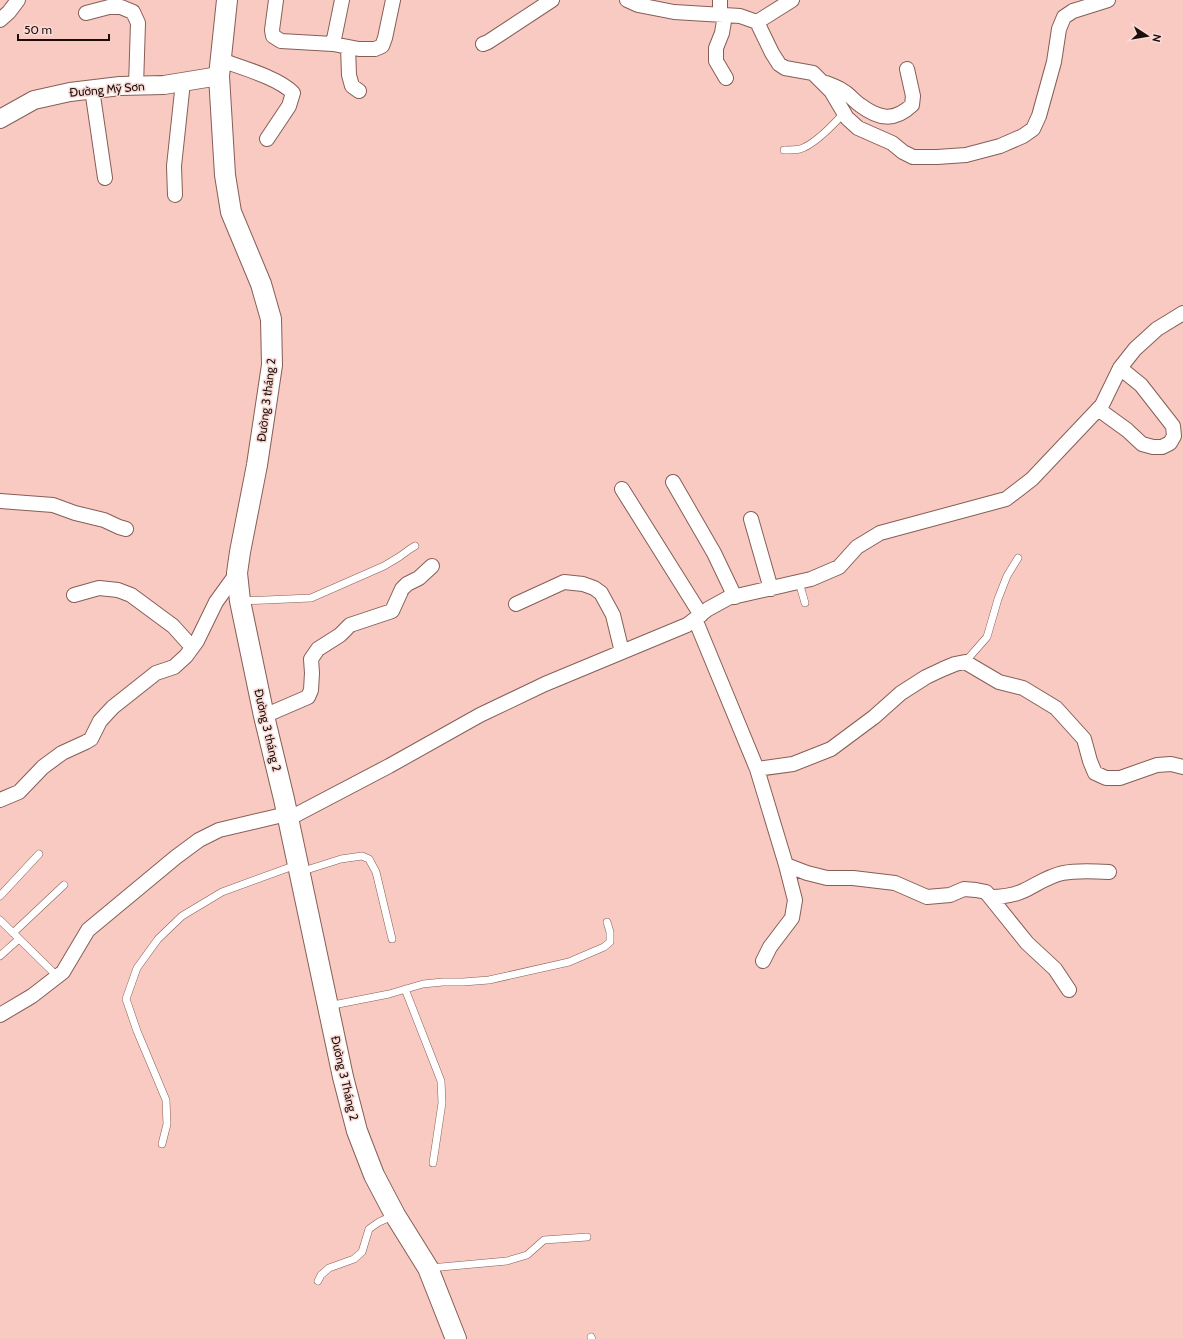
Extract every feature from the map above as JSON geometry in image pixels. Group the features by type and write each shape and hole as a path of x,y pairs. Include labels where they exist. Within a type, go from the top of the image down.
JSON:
{"main road":[{"name":"Đường 3 tháng 2","path":"228,0 220,68 224,175 231,212 261,284 271,318 272,365 257,464 237,573 240,601 264,716 286,810"},
{"name":"Đường 3 Tháng 2","path":"286,810 343,1077 357,1131 374,1175 395,1215 428,1268 456,1339"}],"street":[{"path":"0,20 9,12 18,0"},
{"path":"276,0 272,30 273,36 280,42 333,44 359,49 375,49 382,46 393,0"},
{"path":"333,44 342,0"},
{"path":"483,44 552,0"},
{"path":"627,0 638,5 674,12 740,16 758,22 772,53 779,64 785,68 813,73 824,82 847,118 858,128 892,142 903,152 913,157 966,155 1000,146 1023,136 1033,129 1039,116 1054,62 1059,29 1064,17 1073,11 1108,0"},
{"path":"720,0 723,15 722,33 716,48 716,61 726,78"},
{"path":"758,22 792,0"},
{"path":"86,13 109,7 121,7 133,12 138,23 136,86"},
{"path":"348,47 349,75 352,86 359,91"},
{"path":"220,68 253,71 288,88 293,93 289,106 267,139"},
{"name":"Đường Mỹ Sơn","path":"0,118 34,100 92,89 120,86 164,85 182,82 220,68"},
{"path":"824,82 843,90 872,113 888,118 906,111 912,105 913,96 907,69"},
{"path":"176,195 174,166 182,82"},
{"path":"92,89 105,178"},
{"path":"0,1016 32,996 58,977 63,972 88,930 176,857 199,840 219,830 286,810 389,766 480,715 544,684 687,625 708,609 728,598 811,579 839,567 857,547 880,533 1006,499 1032,479 1102,405 1120,368 1135,349 1157,328 1183,313"},
{"path":"1098,409 1127,430 1142,444 1153,447 1162,447 1170,442 1174,436 1173,426 1141,385 1120,368"},
{"path":"673,482 714,553 735,597"},
{"path":"622,489 698,617 757,769 786,865 795,900 792,918 770,947 763,961"},
{"path":"0,501 53,505 75,513 104,520 126,529"},
{"path":"751,519 771,588"},
{"path":"264,716 308,697 311,690 312,659 318,649 340,635 350,625 392,611 402,589 407,584 419,578 432,566"},
{"path":"0,800 19,792 43,767 62,753 91,739 100,721 113,707 156,673 174,667 186,656 197,641 216,602 237,573"},
{"path":"516,604 564,582 583,584 594,588 601,593 613,615 622,652"},
{"path":"74,595 98,588 118,590 131,595 173,626 192,647"},
{"path":"757,769 793,764 831,749 874,717 901,693 926,677 955,664 965,662 999,682 1023,688 1056,708 1084,739 1095,773 1106,778 1120,778 1157,765 1171,764 1183,766"},
{"path":"786,865 827,878 853,878 895,882 927,897 950,895 964,889 986,892 1027,943 1055,969 1070,990"},
{"path":"990,896 1004,896 1022,891 1043,880 1063,873 1094,871 1109,872"}],"lane":[{"path":"784,150 801,149 817,139 833,126 844,113"},
{"path":"240,601 311,598 384,566 415,546"},
{"path":"965,662 986,637 1007,576 1018,558"},
{"path":"799,582 805,603"},
{"path":"0,896 39,854"},
{"path":"162,1144 168,1124 166,1100 137,1031 126,999 137,968 158,939 182,916 222,892 299,868 362,856 369,859 376,872 392,939"},
{"path":"13,933 64,885"},
{"path":"0,920 58,977"},
{"path":"328,1006 389,994 423,984 489,980 569,962 604,947 610,942 610,932 607,922"},
{"path":"0,956 20,939"},
{"path":"405,989 441,1081 442,1103 433,1163"},
{"path":"318,1281 321,1275 329,1268 354,1259 362,1252 369,1229 379,1222 395,1215"},
{"path":"428,1268 507,1261 528,1255 544,1240 587,1237"}]}
